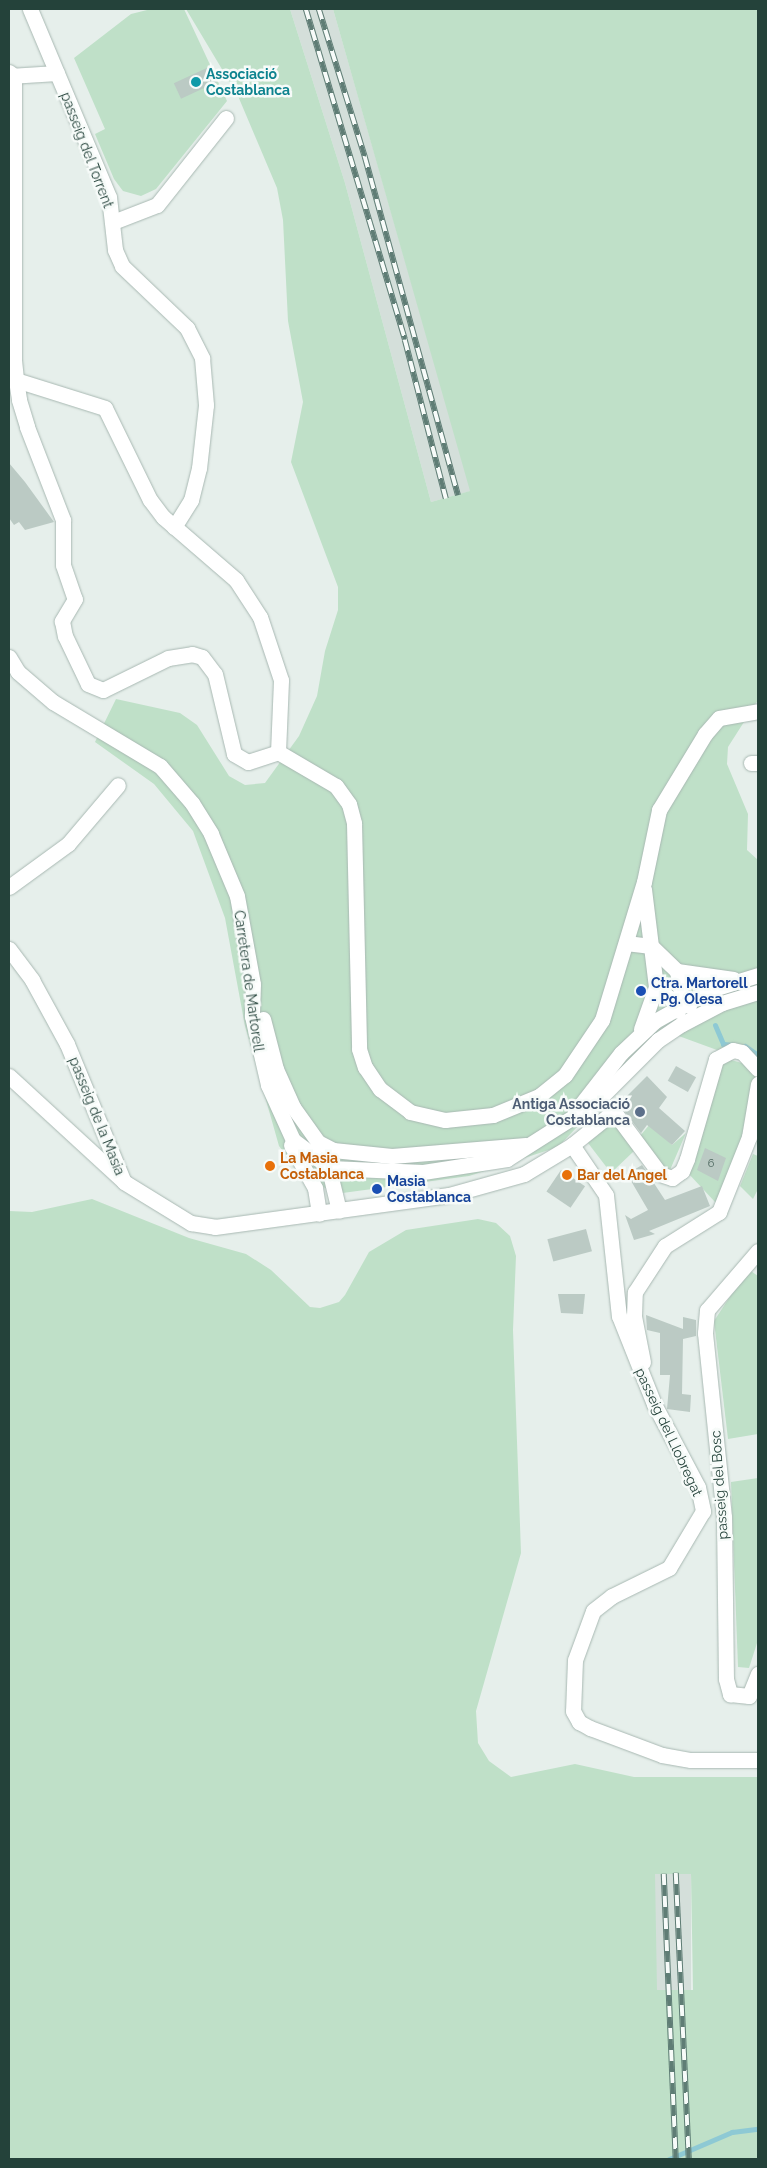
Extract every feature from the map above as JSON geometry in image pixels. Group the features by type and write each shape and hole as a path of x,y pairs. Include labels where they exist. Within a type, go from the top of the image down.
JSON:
{"street":[{"name":"passeig del Torrent","path":"30,9 104,182 113,222 115,250 122,266 187,328 202,358 206,405 199,468 191,500 174,527"},
{"path":"57,73 10,75 16,380 27,427 63,520 63,565 75,599 63,627 88,684 102,690 168,658 202,657 215,674 234,754 248,762 278,752 336,786 350,808 354,823 359,1049 365,1067 380,1089 410,1112 428,1118 474,1118 523,1105 551,1088 575,1061 602,1020 644,882 659,810 705,734 719,718 758,711"},
{"path":"113,222 157,205 226,118"},
{"path":"16,380 105,408 150,500 174,527 236,580 260,617 281,680 278,752"},
{"name":"Carretera de Martorell","path":"9,658 37,690 138,750 178,784 226,867 243,923 252,984 252,1016 260,1058 284,1125 303,1151 330,1168 379,1173 458,1169 507,1159 596,1102 658,1040 722,1003 758,992"},
{"path":"9,887 68,844 118,785"},
{"path":"572,1118 636,1037 650,1012 656,987 644,882"},
{"path":"626,943 651,946 677,971 741,979"},
{"name":"passeig de la Masia","path":"9,949 32,980 67,1044 124,1182 191,1223 215,1227 319,1214"},
{"path":"658,1040 681,1004 677,971"},
{"path":"636,1037 681,1004 741,979 758,975"},
{"path":"252,984 276,1069 330,1168 339,1210"},
{"path":"656,987 681,1004 722,1003"},
{"path":"284,1125 315,1188 319,1214 449,1195 489,1185 527,1172 572,1145 608,1116 617,1116 660,1174 672,1178 682,1171 687,1159 716,1059 733,1050 742,1052 758,1069"},
{"path":"9,1076 124,1182"},
{"path":"646,1386 634,1316 635,1292 665,1246 719,1212 749,1137 758,1084"},
{"path":"308,1129 333,1150 392,1156"},
{"path":"315,1188 330,1168 343,1162 533,1144"},
{"name":"passeig del Llobregat","path":"572,1145 606,1195 619,1316 646,1386 698,1487 704,1512 669,1568 607,1599 593,1611 575,1660 573,1711 579,1722 590,1728 662,1754 690,1760 758,1760"},
{"name":"passeig del Bosc","path":"758,1251 707,1310 705,1333 724,1517 726,1680 730,1694 749,1696 758,1674"},
{"path":"704,1512 724,1517"}],"shaded area":[{"path":"290,9 333,9 471,491 431,502 345,183"},
{"path":"655,1874 691,1874 691,1991 655,1991"}],"green space":[{"path":"151,9 184,9 227,101 156,189 141,196 123,191 114,179 95,134 105,129 74,58 131,14"},
{"path":"186,9 290,9 345,183 431,502 470,491 333,9 758,9 758,700 728,747 727,764 748,814 747,850 758,860 758,1065 741,1053 717,1050 676,1035 634,1067 558,1147 469,1176 335,1194 299,1172 279,1146 245,1026 225,918 193,831 154,784 95,742 116,699 180,713 197,725 229,776 245,785 265,783 299,736 317,696 325,651 338,610 338,587 291,462 303,402 288,321 283,220 277,188 238,96"},
{"path":"728,1059 752,1066 756,1080 744,1141 716,1203 687,1172 718,1067"},
{"path":"613,1122 634,1151 611,1173 588,1143"},
{"path":"650,1124 672,1145 686,1133 670,1170 662,1166 640,1136"},
{"path":"753,1154 758,1156 758,1189 753,1199 740,1186"},
{"path":"92,1199 189,1238 246,1254 271,1270 310,1307 320,1308 339,1302 345,1295 369,1252 406,1230 478,1219 496,1223 510,1236 516,1256 513,1330 521,1553 476,1711 478,1743 489,1761 511,1777 575,1764 634,1777 758,1777 758,2159 9,2159 9,1211 32,1212","holes":["655,1874 691,1874 693,1990 657,1990"]},
{"path":"748,1269 758,1276 758,1434 728,1439 714,1321"},
{"path":"758,1478 758,1640 749,1668 738,1667 731,1482"}],"building":[{"name":"Associació Costablanca","path":"211,66 218,81 181,99 174,83"},
{"path":"9,463 54,522 25,530 19,522 14,525 9,518"},
{"path":"676,1066 696,1077 688,1092 668,1081"},
{"name":"Antiga Associació Costablanca","path":"647,1076 667,1097 659,1108 685,1131 672,1145 647,1125 641,1133 619,1104"},
{"path":"705,1148 726,1158 718,1181 697,1170"},
{"path":"642,1165 665,1200 702,1186 710,1206 649,1231 655,1234 634,1240 625,1215 631,1219 648,1210 627,1174"},
{"path":"561,1170 585,1186 571,1208 546,1192"},
{"path":"586,1229 592,1251 553,1262 547,1239"},
{"path":"558,1294 585,1294 583,1314 561,1313"},
{"path":"646,1315 683,1329 683,1317 696,1320 696,1336 683,1339 682,1394 691,1395 690,1412 667,1409 670,1375 660,1375 660,1333 647,1330"}],"waterway":[{"path":"715,1025 723,1044 734,1045"},
{"path":"745,1046 758,1055"},
{"path":"669,2159 732,2132 758,2129"}],"railway":[{"path":"306,9 405,340 446,499"},
{"path":"319,9 365,157 458,495"},
{"path":"676,1873 689,2159"},
{"path":"664,1874 676,2159"}],"place":[{"name":"Associació Costablanca","path":"196,82"},
{"name":"Ctra. Martorell - Pg. Olesa","path":"641,991"},
{"name":"Antiga Associació Costablanca","path":"640,1112"},
{"name":"La Masia Costablanca","path":"270,1166"},
{"name":"Bar del Angel","path":"567,1175"},
{"name":"Masia Costablanca","path":"377,1189"}]}
